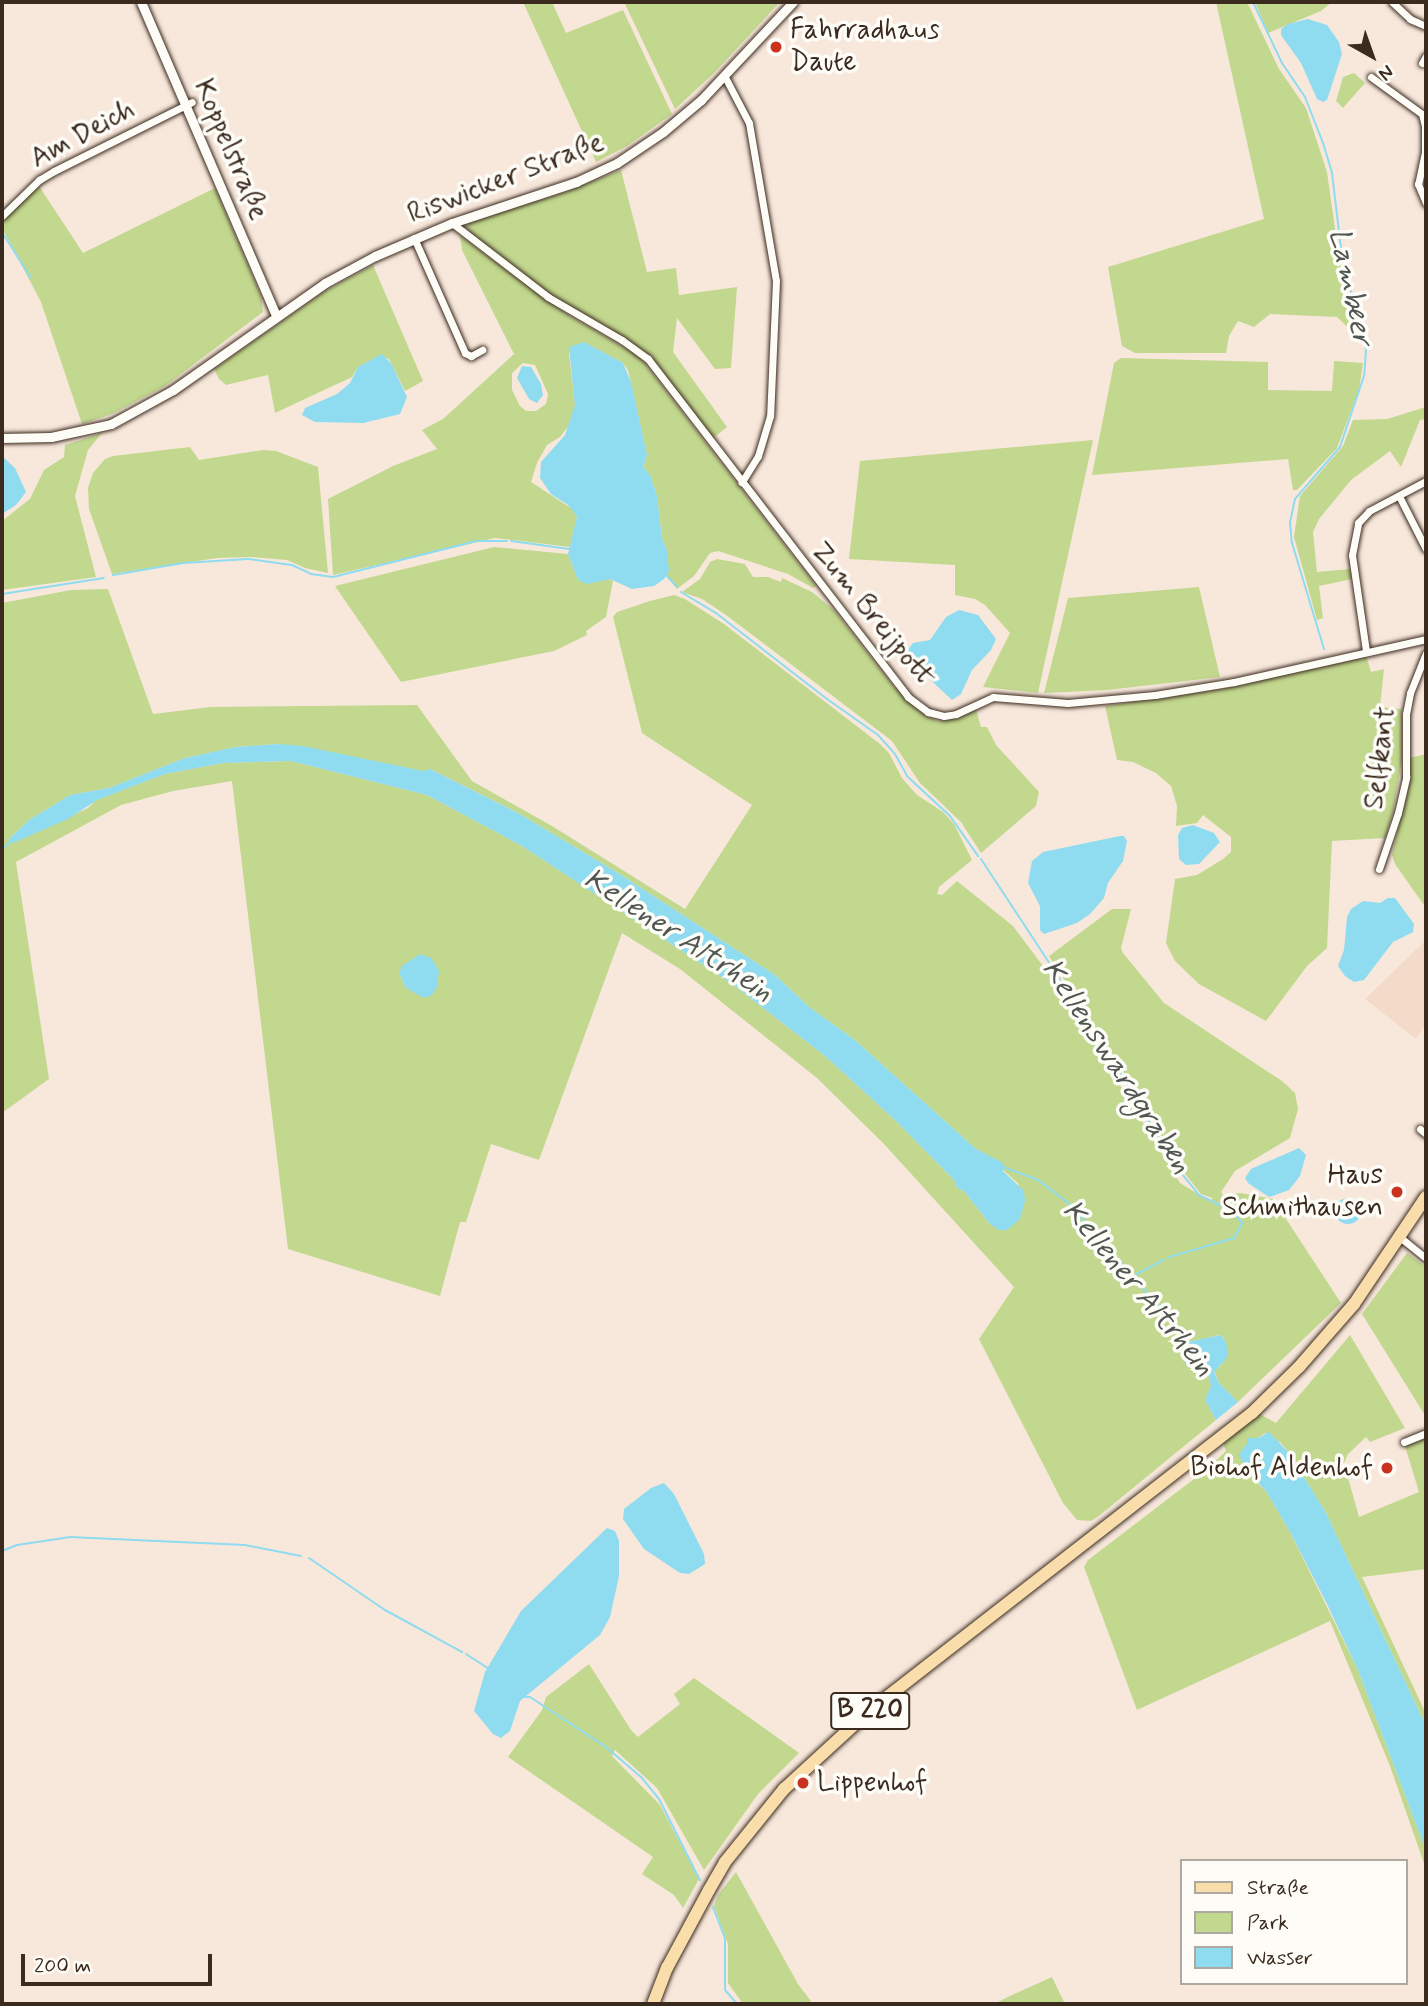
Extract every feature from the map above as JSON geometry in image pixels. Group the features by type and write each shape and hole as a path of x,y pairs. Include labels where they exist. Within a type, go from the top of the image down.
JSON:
{"main road":[{"name":"B 220","path":"653,2004 691,1919 725,1862 776,1799 869,1711 1163,1485 1276,1391 1332,1331 1401,1238 1426,1197"}],"street":[{"name":"Koppelstraße","path":"141,2 189,104 276,316"},
{"name":"Riswicker Straße","path":"2,439 51,437 111,424 173,390 325,283 414,238 576,182 617,163 663,132 725,77 793,2"},
{"path":"1392,2 1410,19 1426,26"},
{"path":"725,77 749,123 776,281 770,416 758,456 742,482"},
{"path":"1371,77 1422,114 1425,152 1418,184 1426,203"},
{"name":"Am Deich","path":"2,216 38,180 189,104"},
{"name":"Zum Breijpott","path":"452,223 548,297 622,340 648,359 908,697 917,706 937,716 956,714 993,696 1068,703 1155,695 1234,682 1426,639"},
{"path":"414,238 465,353 471,356 482,350"},
{"path":"1366,651 1353,540 1358,523 1369,511 1426,481"},
{"path":"1399,496 1426,549"},
{"name":"Selfkant","path":"1379,869 1398,813 1406,777 1406,714 1410,693 1426,653"},
{"path":"1401,1238 1426,1258"},
{"path":"1404,1442 1426,1433"}],"shaded area":[{"path":"1426,940 1426,1024 1416,1039 1365,999"}],"green space":[{"path":"523,2 552,2 566,33 623,10 672,114 627,146 596,162"},
{"path":"624,2 780,2 714,73 675,109"},
{"path":"1216,2 1247,2 1279,69 1306,108 1327,172 1340,264 1359,338 1337,317 1270,314 1254,327 1238,321 1229,336 1226,353 1135,353 1122,346 1108,267 1264,219"},
{"path":"1255,2 1332,2 1321,11 1268,33"},
{"path":"1354,73 1365,83 1343,108 1336,101 1343,77"},
{"path":"621,170 647,272 676,268 679,295 737,287 731,368 715,369 677,318 673,352 727,427 712,439 653,361 551,297 472,235 466,227 470,221 565,192"},
{"path":"37,183 83,253 215,188 261,296 263,312 165,386 112,414 82,424 41,302 2,228 2,219"},
{"path":"460,236 570,316 639,356 816,586 813,588 788,574 718,551 710,553 694,576 677,589 666,575 667,551 662,538 657,496 650,475 643,467 647,455 628,370 623,363 589,345 569,353 575,405 571,423 560,437 547,445 531,482 574,510 577,516 570,547 495,538 333,575 328,499 393,466 437,449 422,430 443,419 514,354 462,250","holes":["523,363 535,365 548,394 546,404 536,411 526,411 520,406 512,390 512,373"]},
{"path":"373,265 423,381 405,391 389,359 379,356 358,367 352,377 275,413 268,375 226,385 219,379 214,369 325,291"},
{"path":"1121,358 1268,362 1268,390 1332,391 1334,361 1363,363 1359,390 1337,448 1297,490 1293,490 1288,459 1092,475 1114,363"},
{"path":"1426,407 1426,419 1420,420 1401,467 1390,451 1351,480 1319,519 1313,532 1317,572 1350,569 1352,579 1319,586 1323,618 1317,620 1294,537 1300,496 1343,446 1353,420 1387,419"},
{"path":"102,433 88,450 75,496 96,577 2,590 2,521 30,499 44,470 64,457 65,445"},
{"path":"1093,440 1038,693 983,687 1010,633 985,605 975,599 955,595 955,565 849,559 860,461"},
{"path":"190,447 199,460 263,450 276,451 318,467 328,573 305,568 287,560 252,557 217,558 112,574 89,509 88,488 93,473 105,459 113,456"},
{"path":"494,547 568,554 578,580 591,582 610,579 613,581 606,617 586,631 587,635 554,651 401,682 335,586"},
{"path":"717,559 745,564 753,577 768,577 781,582 782,578 812,592 834,610 894,687 924,715 938,721 976,709 981,727 987,727 996,745 1039,792 1036,806 981,853 961,822 920,783 892,741 726,615 702,599 682,592 700,579 710,562"},
{"path":"1199,587 1220,677 1107,690 1044,693 1068,598"},
{"path":"108,589 153,714 210,707 417,705 472,781 552,826 685,909 752,805 642,733 613,617 617,612 674,595 685,599 724,624 880,744 889,753 902,778 917,795 943,812 954,824 972,860 939,887 937,894 942,895 957,881 1013,926 1064,994 1180,1183 1211,1202 1212,1198 1201,1194 1178,1165 1132,1085 1049,956 1112,909 1131,909 1121,948 1164,1003 1282,1081 1295,1093 1298,1109 1290,1138 1235,1171 1221,1192 1223,1195 1241,1193 1273,1199 1341,1303 1238,1402 1219,1383 1214,1371 1222,1364 1224,1338 1220,1335 1188,1342 1183,1360 1191,1368 1202,1367 1208,1374 1211,1385 1205,1400 1216,1420 1100,1515 1091,1521 1077,1520 1063,1503 979,1339 1014,1287 884,1144 817,1078 680,969 622,933 539,1160 491,1144 466,1222 460,1222 440,1296 288,1249 232,781 173,791 121,805 16,862 49,1079 2,1113 2,603 71,590","holes":["278,744 423,771 430,769 518,813 618,873 775,975 808,1006 856,1041 976,1149 1002,1163 1003,1170 1019,1184 990,1224 964,1191 957,1188 954,1180 896,1121 825,1056 731,983 522,846 427,795 291,761 223,763 165,774 96,800 88,808 13,843 11,837 29,820 70,795 109,788 185,758 236,747","399,973 437,987 428,997 406,988"]},
{"path":"1366,655 1371,672 1384,669 1380,707 1402,709 1402,759 1393,812 1385,838 1332,841 1327,948 1307,966 1266,1021 1199,984 1175,961 1166,943 1175,879 1197,875 1223,859 1231,852 1231,837 1203,815 1197,823 1176,826 1177,806 1171,786 1156,773 1133,762 1117,760 1105,706 1223,689"},
{"path":"1426,754 1426,908 1395,864 1392,855 1410,758"},
{"path":"1407,1253 1426,1267 1426,1417 1362,1314"},
{"path":"1350,1335 1405,1428 1370,1442 1366,1437 1348,1454 1344,1463 1359,1517 1419,1492 1405,1446 1426,1436 1426,1569 1362,1577 1426,1714 1426,1726 1326,1513 1289,1453 1281,1443 1265,1433 1243,1448 1252,1478 1266,1491 1290,1532 1358,1670 1426,1851 1426,1869 1390,1766 1330,1621 1137,1710 1084,1567 1088,1560 1207,1469 1226,1451 1223,1443 1258,1413 1276,1423"},
{"path":"589,1664 638,1737 680,1704 674,1694 694,1678 799,1753 758,1794 704,1870 657,1788 615,1750 612,1756 660,1805 699,1879 683,1908 674,1895 642,1874 653,1857 508,1757 542,1710 546,1697"},
{"path":"736,1872 798,1984 813,2004 743,2004 728,1983 728,1944 714,1906 718,1895"},
{"path":"1052,1977 1065,2004 994,2004 1012,1995"}],"water":[{"path":"1308,19 1327,25 1339,42 1342,54 1327,100 1323,102 1317,99 1301,63 1281,35 1281,29 1288,24"},
{"path":"584,342 623,363 631,382 647,455 643,467 650,475 657,496 662,538 667,551 669,571 664,579 654,586 632,589 610,579 587,584 578,580 568,554 577,516 568,505 551,494 540,478 541,462 565,435 575,405 569,347"},
{"path":"382,354 391,363 407,397 400,414 363,423 315,422 302,415 305,408 337,394 350,383 358,367"},
{"path":"522,366 531,367 541,384 543,395 537,403 529,399 517,378"},
{"path":"2,456 15,468 26,492 16,505 2,514"},
{"path":"959,610 978,615 996,639 991,650 972,670 961,694 952,700 922,672 907,651 913,643 930,640 946,617"},
{"path":"278,744 303,746 423,771 430,769 518,813 618,873 775,975 808,1006 856,1041 976,1149 1003,1163 1003,1171 1024,1191 1025,1201 1020,1219 1007,1230 999,1230 990,1224 964,1191 957,1188 954,1180 896,1121 825,1056 731,983 522,846 427,795 291,761 223,763 165,774 97,800 68,819 13,843 8,840 29,820 70,795 109,788 185,758 236,747"},
{"path":"1193,825 1214,833 1220,842 1199,864 1186,865 1179,859 1178,835 1182,828"},
{"path":"1124,836 1127,841 1123,861 1108,883 1104,898 1090,914 1077,923 1044,934 1040,930 1040,906 1028,883 1032,861 1043,852"},
{"path":"1388,898 1395,898 1414,924 1413,932 1393,942 1364,980 1354,982 1345,976 1338,966 1344,950 1347,917 1351,909 1363,901 1380,903"},
{"path":"420,954 431,958 439,971 437,987 432,995 424,998 406,988 399,973 402,966"},
{"path":"1299,1148 1306,1155 1300,1176 1289,1190 1269,1197 1248,1183 1245,1178 1251,1169"},
{"path":"1348,1198 1357,1202 1361,1211 1357,1220 1348,1224 1339,1220 1335,1211 1339,1202"},
{"path":"1221,1335 1226,1342 1228,1353 1214,1372 1219,1383 1238,1402 1216,1420 1205,1400 1211,1385 1208,1374 1202,1367 1189,1368 1183,1360 1187,1342"},
{"path":"1269,1432 1289,1453 1326,1513 1426,1726 1426,1851 1358,1670 1327,1604 1266,1491 1246,1470 1239,1454 1248,1442 1247,1438 1258,1438"},
{"path":"664,1483 674,1494 704,1554 705,1564 689,1574 680,1573 644,1549 623,1519 624,1509 651,1488"},
{"path":"607,1528 615,1531 619,1541 619,1576 610,1617 600,1635 520,1701 510,1731 501,1738 493,1734 474,1711 485,1672 521,1611"}],"waterway":[{"name":"Lambeer","path":"1253,2 1282,63 1305,97 1323,143 1332,173 1342,257 1366,350 1364,376 1340,447 1295,499 1290,522 1292,543 1324,649"},
{"path":"2,232 31,278"},
{"name":"Kellenswardgraben","path":"113,575 183,563 248,559 292,565 311,574 333,577 476,541 507,541"},
{"name":"Kellenswardgraben","path":"511,541 569,549"},
{"name":"Kellenswardgraben","path":"666,575 677,587"},
{"name":"Kellenswardgraben","path":"2,594 104,578"},
{"name":"Kellenswardgraben","path":"681,592 716,613 878,735 895,754 908,777 950,816 978,856"},
{"name":"Kellener Altrhein","path":"2,849 12,841"},
{"name":"Kellenswardgraben","path":"981,859 1098,1037 1178,1169 1199,1195 1232,1211 1242,1223 1234,1238 1169,1257"},
{"name":"Kellener Altrhein","path":"1001,1166 1038,1180 1071,1205 1188,1340"},
{"name":"Kellenswardgraben","path":"1135,1275 1165,1259"},
{"path":"2,1551 17,1545 70,1537 245,1545 301,1556"},
{"path":"309,1558 385,1610 462,1652"},
{"path":"466,1654 489,1669"},
{"path":"523,1697 530,1697 606,1747 642,1778 659,1799 700,1880"},
{"path":"713,1907 725,1938 725,1990 737,2004"}],"place":[{"name":"Fahrradhaus Daute","path":"776,47"},
{"name":"Haus Schmithausen","path":"1397,1192"},
{"name":"Biohof Aldenhof","path":"1387,1468"},
{"name":"Lippenhof","path":"803,1783"}]}
